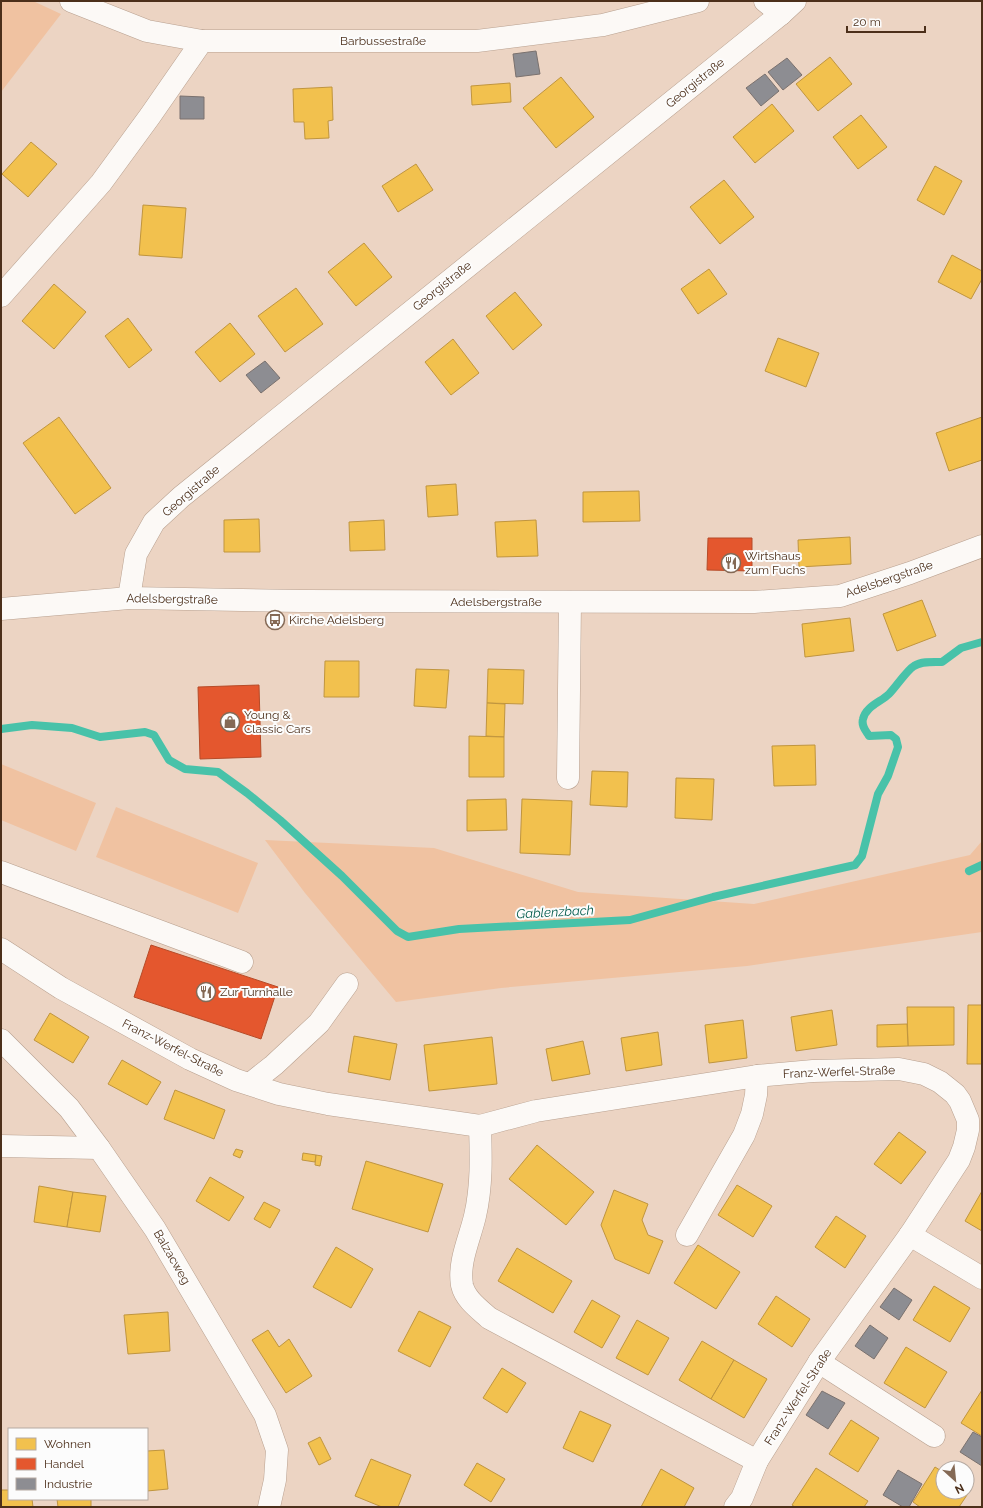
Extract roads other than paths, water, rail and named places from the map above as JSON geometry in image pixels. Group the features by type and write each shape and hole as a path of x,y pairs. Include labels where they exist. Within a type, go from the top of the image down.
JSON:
{"street":[{"name":"Barbussestraße","path":"71,1 147,31 202,41 477,41 603,25 698,1"},
{"name":"Georgistraße","path":"129,598 136,554 154,522 180,497 780,5"},
{"path":"1,296 101,183 202,41"},
{"name":"Adelsbergstraße","path":"1,609 129,598 280,601 754,602 840,596 910,573 982,546"},
{"path":"568,778 570,602"},
{"path":"1,872 242,962"},
{"name":"Franz-Werfel-Straße","path":"1,949 61,988 190,1059 236,1080 279,1094 328,1104 480,1126 536,1112 757,1076 813,1071 899,1069 924,1074 940,1082 954,1094 965,1111 975,1118 968,1130 959,1160 910,1235 819,1362 757,1461 744,1504"},
{"path":"250,1084 274,1065 319,1023 347,984"},
{"name":"Balzacweg","path":"1,1040 69,1108 156,1229 264,1415 278,1450 275,1480 269,1507"},
{"path":"686,1235 744,1135 752,1114 756,1095 757,1076"},
{"path":"480,1126 482,1160 476,1215 463,1259 462,1272 462,1285 465,1293 475,1306 489,1318 757,1461"},
{"path":"1,1146 99,1148"},
{"path":"910,1235 982,1278"},
{"path":"819,1362 934,1436"}],"waterway":[{"name":"Gablenzbach","path":"1,729 32,725 72,728 100,737 145,732 154,735 169,760 185,769 218,772 247,793 280,820 342,876 397,931 408,937 459,929 630,920 713,897 855,865 862,856 878,794 888,776 898,747 896,739 891,735 869,736 863,724 863,719 867,711 870,707 886,697 908,671 917,664 942,662 961,648 982,642"},
{"path":"969,871 982,865"}],"place":[{"name":"Wirtshaus zum Fuchs","path":"731,563"},
{"name":"Kirche Adelsberg","path":"275,620"},
{"name":"Young & Classic Cars","path":"230,722"},
{"name":"Zur Turnhalle","path":"206,992"}]}
